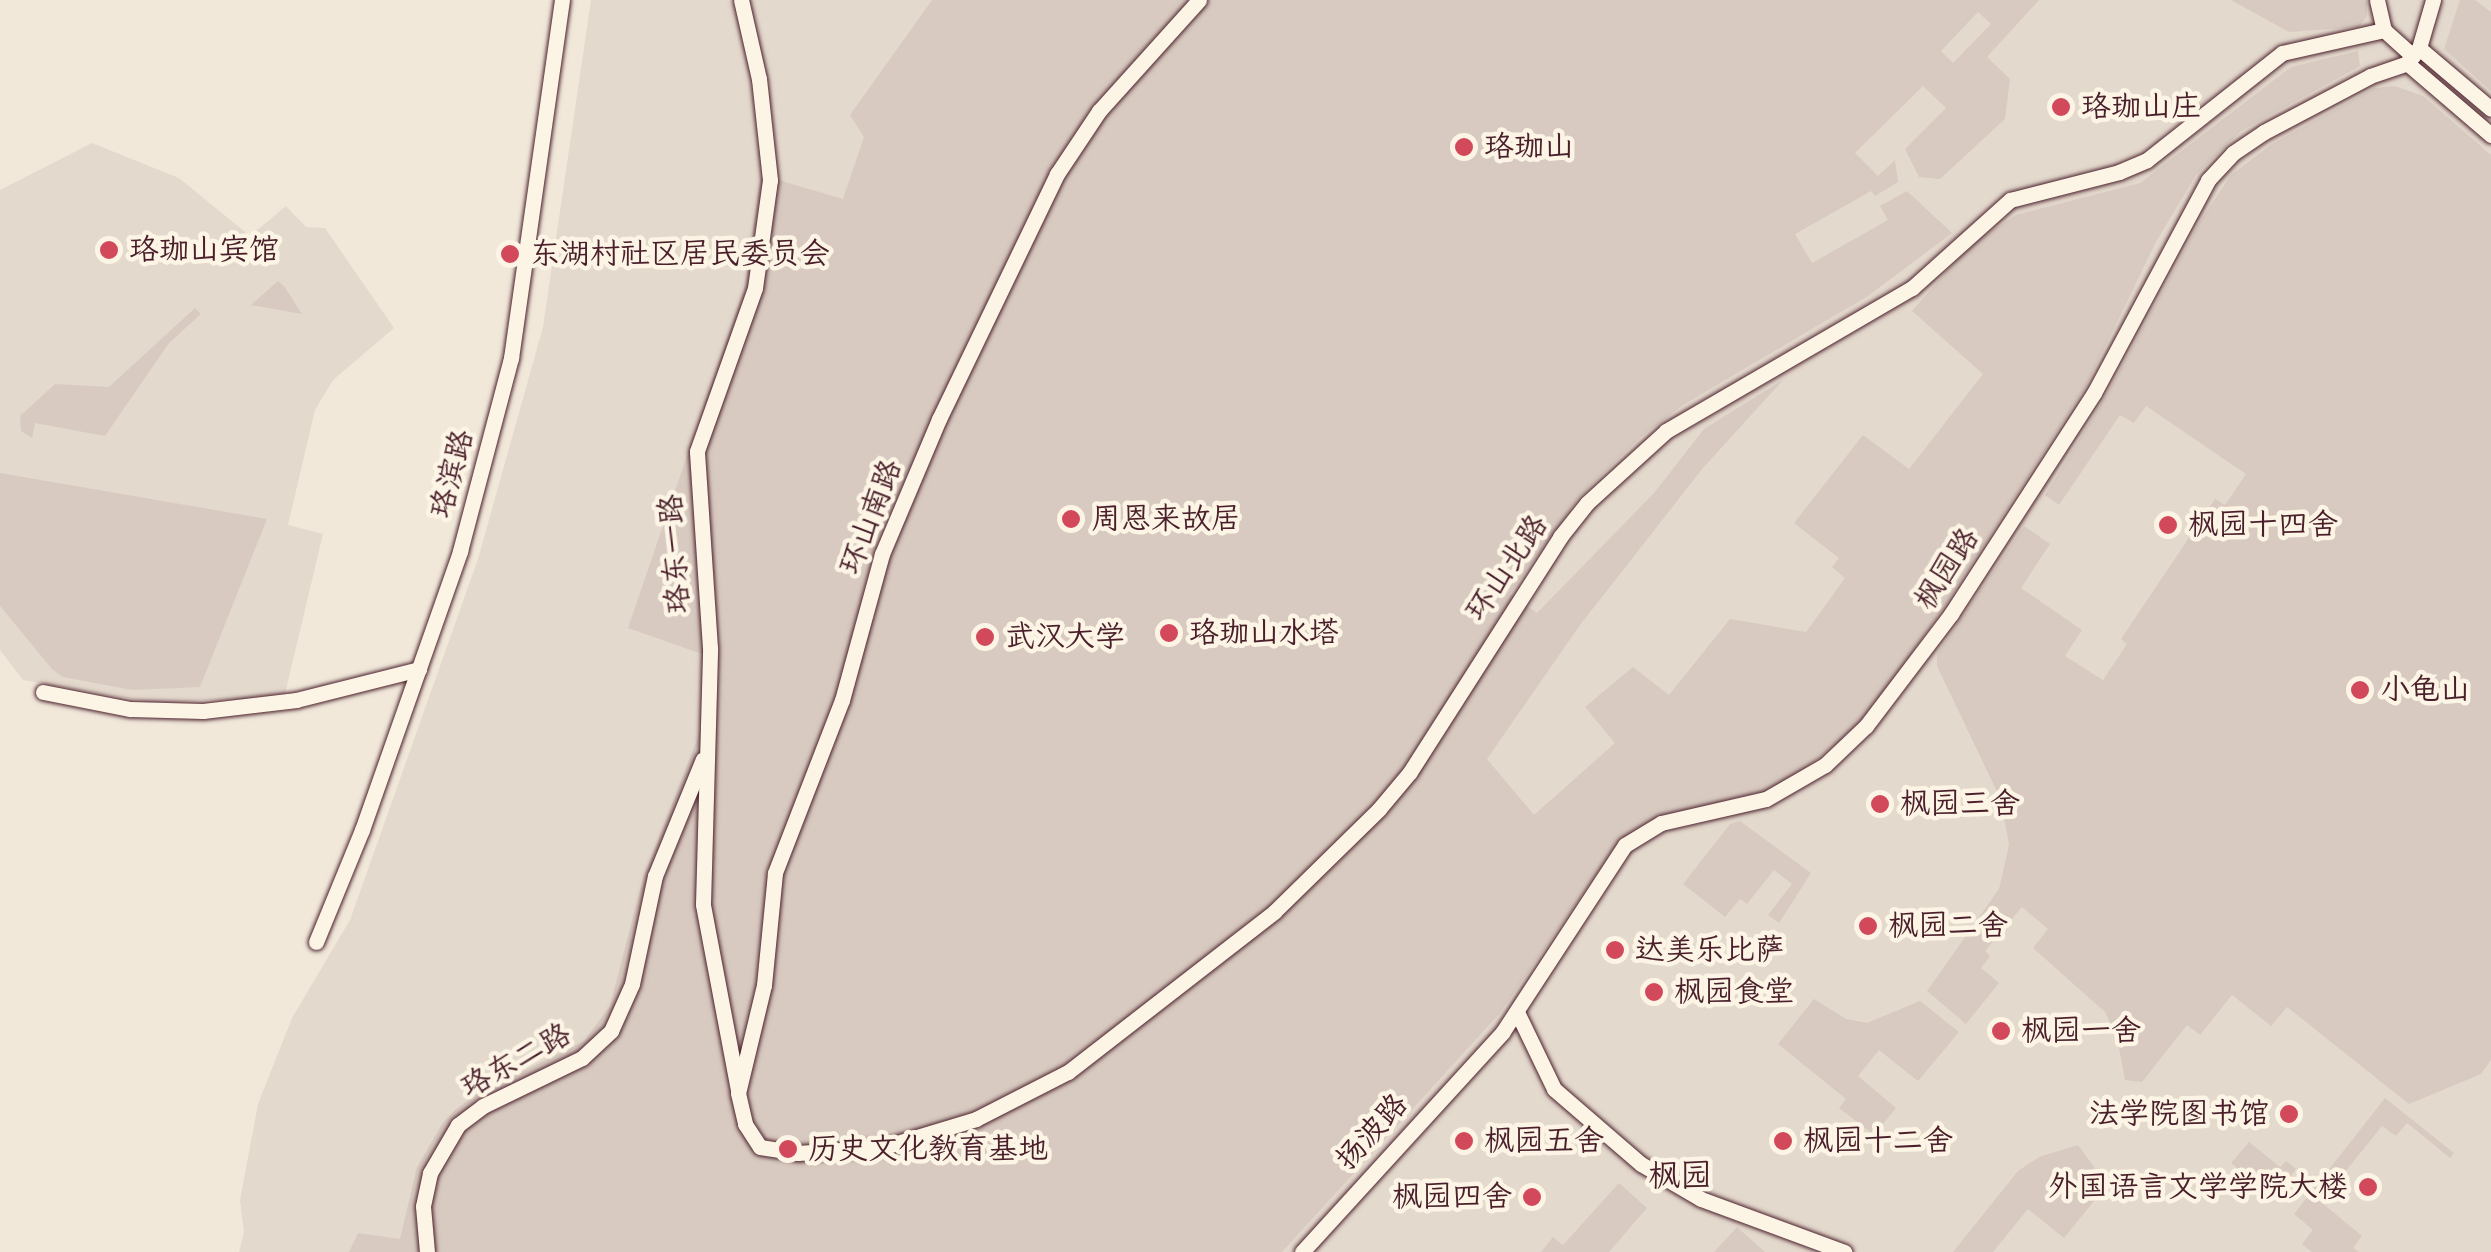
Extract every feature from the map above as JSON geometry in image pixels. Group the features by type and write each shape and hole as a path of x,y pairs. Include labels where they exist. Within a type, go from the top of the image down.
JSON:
{"street":[{"name":"珞滨路","path":"316,942 460,551 511,358 562,0"},
{"name":"珞东一路","path":"741,0 759,79 770,180 755,288 696,452 710,648 702,904 743,1114"},
{"name":"环山南路","path":"738,1093 764,985 776,873 842,700 882,554 900,508 1057,174 1099,111 1199,0"},
{"path":"2376,0 2384,30 2491,135"},
{"path":"2413,56 2433,0"},
{"name":"环山北路","path":"743,1114 753,1140 768,1149 826,1153 884,1147 976,1119 1068,1072 1274,912 1379,810 1410,772 1560,537 1615,476 1666,431 1912,288 2010,200 2119,172 2147,160 2282,53 2384,30"},
{"path":"2413,56 2491,109"},
{"name":"枫园路","path":"1486,1052 1517,1012 1624,845 1661,823 1747,806 1788,788 1838,754 1881,709 1951,614 2094,392 2168,247 2220,166 2264,132 2413,56"},
{"path":"43,692 130,709 203,711 308,698 419,669"},
{"name":"珞东二路","path":"427,1252 423,1226 426,1190 438,1152 448,1137 483,1106 582,1058 611,1031 632,984 655,876 706,750"},
{"path":"1517,1012 1548,1079 1567,1103 1670,1186 1844,1252"},
{"path":"1502,1033 1531,1043"},
{"name":"扬波路","path":"1302,1252 1486,1052"}],"shaded area":[{"name":"武汉大学","path":"591,0 2491,0 2491,1252 239,1252 244,1233 240,1200 258,1104 292,1018 350,920 478,559 543,327"},
{"path":"932,0 2039,0 1987,57 2010,79 2005,119 1940,179 1919,177 1905,149 1946,108 1923,86 1855,153 1878,176 1895,160 1898,182 1875,196 1871,191 1795,234 1812,263 1888,220 1880,206 1907,191 1952,233 1868,296 1683,405 1641,437 1579,497 1510,594 1537,613 1654,493 1704,429 1783,380 1703,468 1580,625 1487,759 1534,815 1615,743 1585,707 1633,667 1669,695 1730,619 1806,632 1845,578 1832,567 1839,558 1794,523 1863,435 1909,469 1983,374 1912,311 1969,246 2016,215 2140,183 2291,67 2358,51 2360,66 2241,131 2196,175 2156,242 2086,386 1944,607 1875,705 1846,736 1789,781 1765,792 1660,816 1620,840 1500,1013 1282,1252 349,1252 358,1233 400,1239 417,1167 442,1124 455,1110 475,1095 584,1041 610,1006 643,878 700,732 702,654 628,628 745,286 761,175 843,199 864,137 850,115","holes":["1978,12 1991,24 1953,63 1941,51"]},
{"path":"2231,0 2367,0 2367,16 2359,27 2289,32"},
{"path":"2460,0 2475,0 2491,12 2491,91 2444,49"},
{"path":"2395,86 2423,96 2491,155 2491,1060 2481,1074 2409,1104 2287,1007 2271,1026 2232,995 2200,1035 2187,1025 2142,1082 2125,1080 2117,1037 2105,1012 2033,948 2048,929 2022,907 1985,951 1990,956 1981,968 1999,983 1966,1024 1927,991 1999,889 2009,845 2001,800 1937,666 1937,654 2024,526 2050,544 2021,588 2082,630 2065,656 2103,680 2127,644 2121,639 2215,499 2225,505 2246,474 2146,406 2134,423 2120,415 2059,505 2045,495 2107,394 2199,223 2231,175 2272,144 2374,88"},
{"name":"珞珈山宾馆","path":"92,143 179,178 250,236 286,206 306,227 325,228 394,328 333,380 315,410 288,525 323,534 284,698 150,702 23,680 0,650 0,190"},
{"path":"278,281 284,286 302,314 251,305"},
{"path":"195,308 201,314 169,343 105,436 35,423 32,438 21,431 20,416 55,384 109,387"},
{"path":"0,473 267,519 200,687 132,690 63,677 52,669 0,606"},
{"path":"1740,821 1811,873 1779,923 1768,915 1792,884 1774,870 1747,904 1740,899 1725,917 1683,884 1730,824"},
{"path":"1814,999 1846,1019 1867,1023 1920,1001 1959,1032 1918,1081 1879,1050 1858,1076 1896,1108 1874,1135 1839,1108 1846,1099 1778,1044"},
{"path":"2385,1098 2454,1153 2450,1158 2407,1123 2396,1136 2382,1126 2321,1202 2362,1236 2353,1248 2359,1252 2312,1252 2302,1244 2313,1230 2294,1214"},
{"path":"2249,1142 2280,1167 2286,1161 2296,1169 2274,1197 2231,1163"},
{"path":"2078,1145 2107,1185 2064,1238 2028,1209 1993,1252 1953,1252 2018,1171 2039,1157"},
{"path":"1619,1183 1647,1208 1609,1252 1541,1252 1553,1237 1563,1245"},
{"path":"1737,1227 1757,1245 1765,1252 1714,1252"}],"place":[{"name":"珞珈山庄","path":"2061,107"},
{"name":"珞珈山","path":"1464,147"},
{"name":"珞珈山宾馆","path":"109,250"},
{"name":"东湖村社区居民委员会","path":"510,254"},
{"name":"周恩来故居","path":"1071,519"},
{"name":"枫园十四舍","path":"2168,525"},
{"name":"珞珈山水塔","path":"1169,633"},
{"name":"武汉大学","path":"985,637"},
{"name":"小龟山","path":"2360,690"},
{"name":"枫园三舍","path":"1880,804"},
{"name":"枫园二舍","path":"1868,926"},
{"name":"达美乐比萨","path":"1615,950"},
{"name":"枫园食堂","path":"1654,992"},
{"name":"枫园一舍","path":"2001,1031"},
{"name":"法学院图书馆","path":"2289,1114"},
{"name":"枫园五舍","path":"1464,1141"},
{"name":"枫园十二舍","path":"1783,1141"},
{"name":"历史文化教育基地","path":"788,1149"},
{"name":"外国语言文学学院大楼","path":"2368,1187"},
{"name":"枫园四舍","path":"1532,1197"}],"district":[{"name":"枫园","path":"1680,1177"}]}
